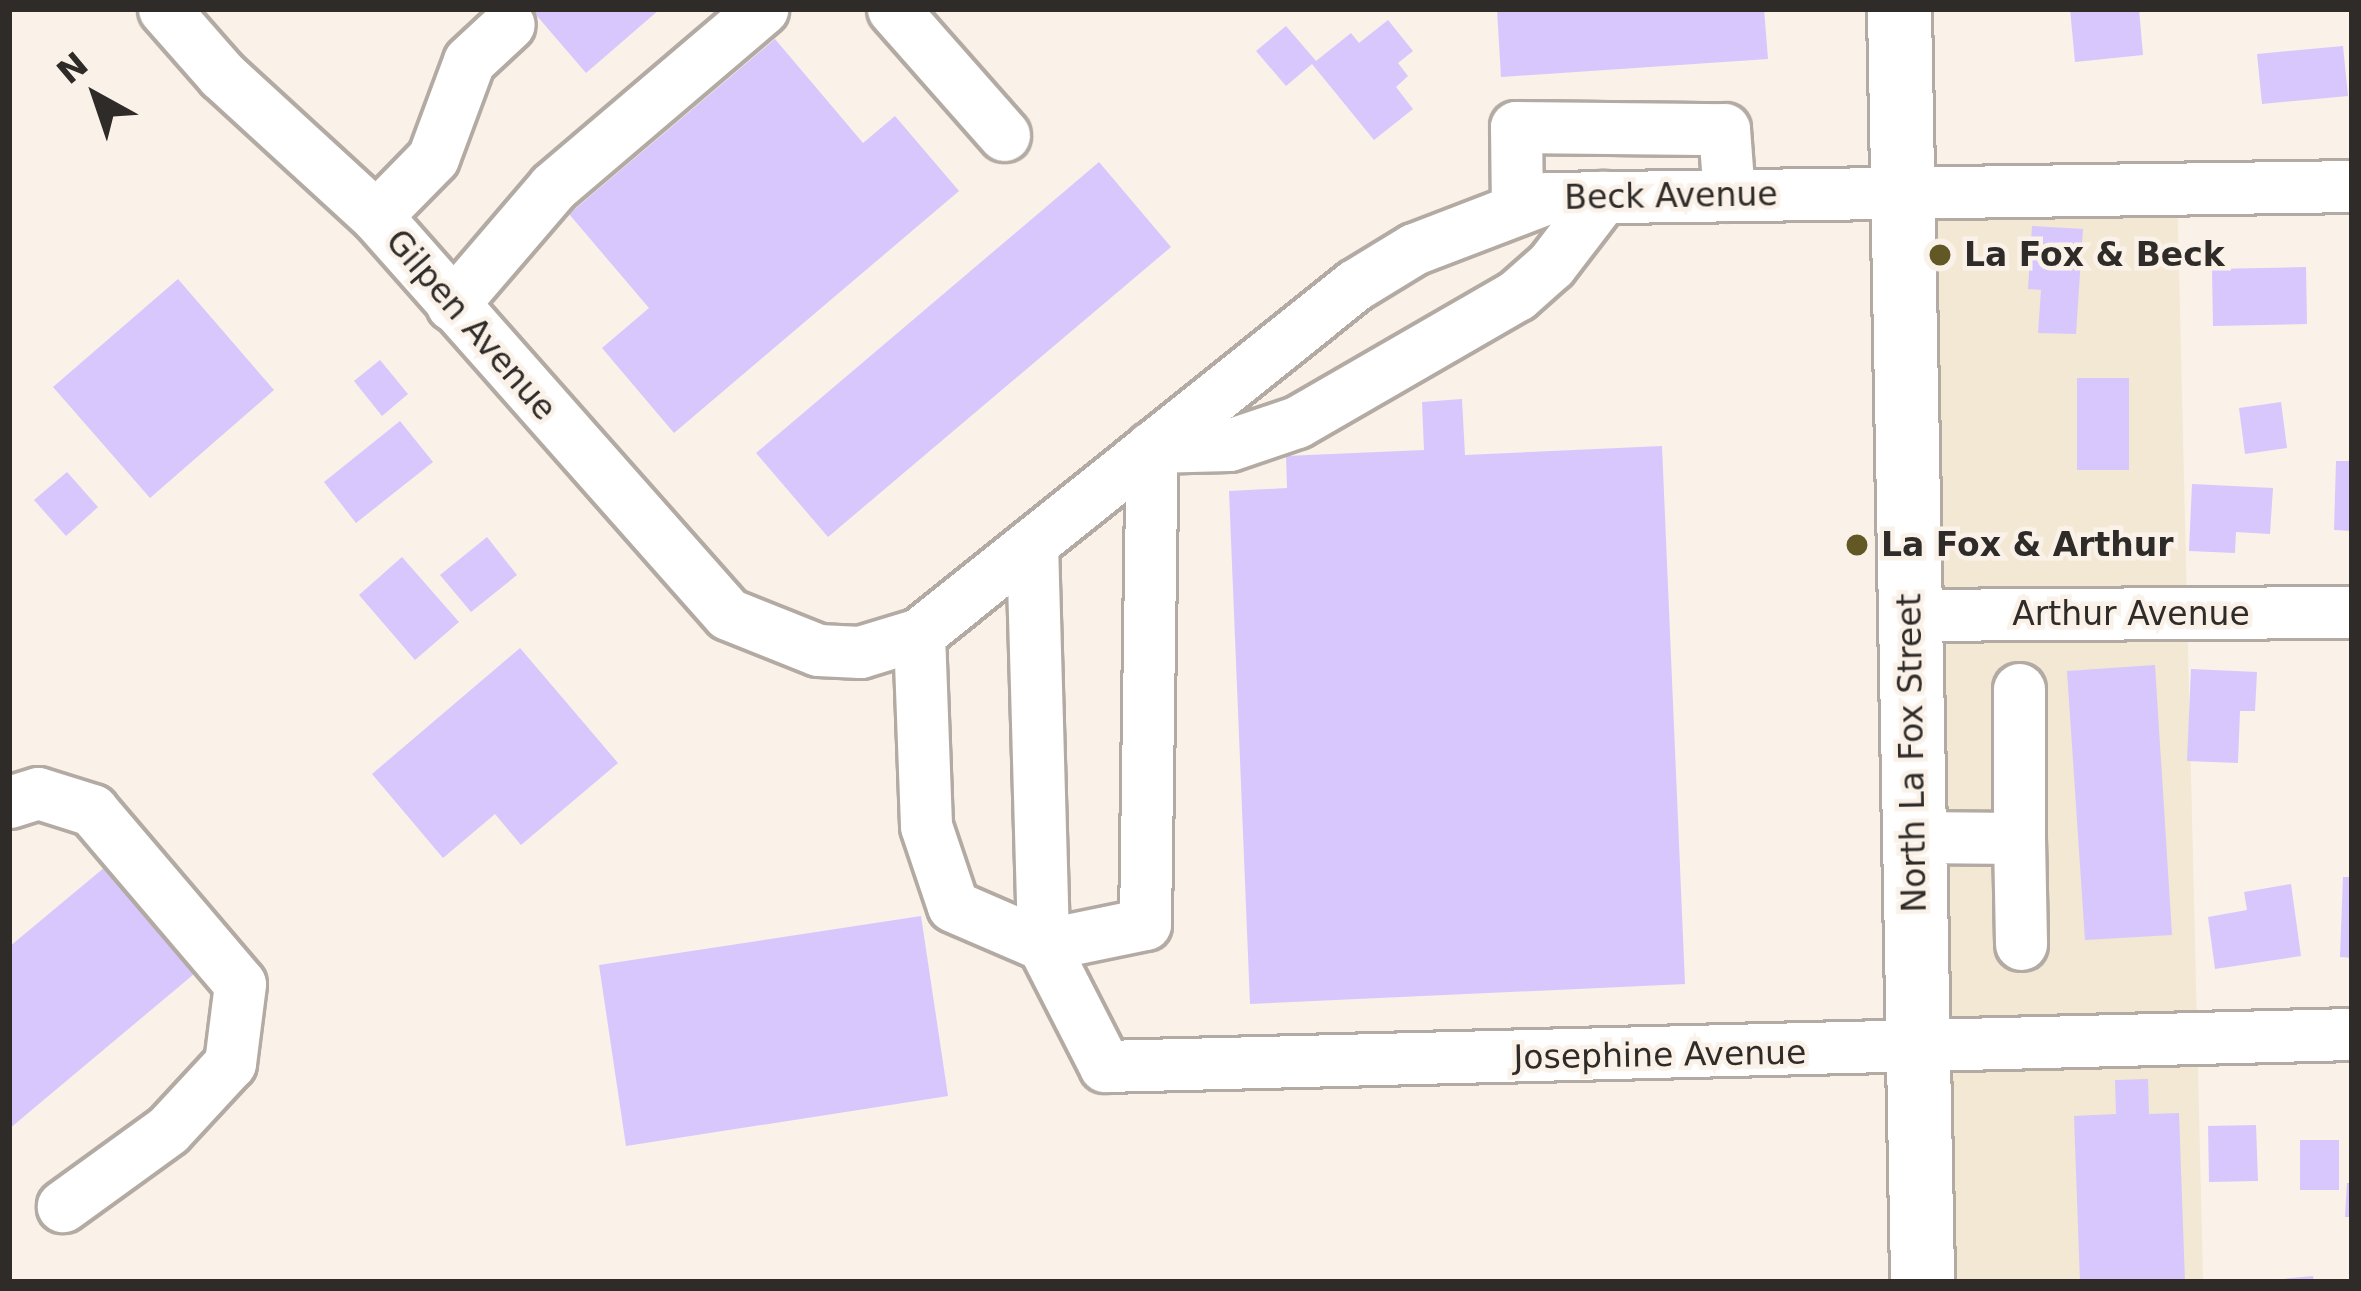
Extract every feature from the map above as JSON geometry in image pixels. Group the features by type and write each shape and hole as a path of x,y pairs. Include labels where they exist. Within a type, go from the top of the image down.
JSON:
{"main road":[{"name":"North La Fox Street","path":"1899,9 1922,1282"}],"street":[{"name":"Gilpen Avenue","path":"164,9 222,75 376,216 728,614 776,638"},
{"path":"452,305 553,187 762,9"},
{"path":"893,9 1004,135"},
{"path":"376,216 434,158 469,62 509,24"},
{"path":"1517,209 1516,127 1724,129 1729,195"},
{"name":"Beck Avenue","path":"776,638 860,652 920,634 1355,285 1414,249 1547,198 2352,186"},
{"path":"920,634 926,826 953,906 1043,945 1145,924 1152,447 1229,445 1297,422 1517,295 1552,266 1603,197"},
{"path":"1032,544 1043,945"},
{"name":"Arthur Avenue","path":"1910,615 2352,612"},
{"path":"2019,689 2021,944"},
{"path":"9,802 38,794 92,810 240,984 230,1063 168,1130 63,1206"},
{"path":"1913,838 2019,838"},
{"name":"Josephine Avenue","path":"1043,945 1106,1066 1916,1050 2352,1034"}],"shaded area":[{"path":"2177,185 2203,1282 1929,1282 1910,187"}],"building":[{"path":"531,9 660,9 586,73"},
{"path":"1497,9 1764,9 1768,59 1501,77"},
{"path":"2070,9 2139,9 2143,55 2075,62"},
{"path":"1388,20 1413,51 1398,63 1408,76 1396,87 1413,109 1374,140 1312,64 1286,86 1256,51 1286,26 1316,61 1351,33 1359,43"},
{"path":"775,39 863,143 895,116 959,191 674,433 602,348 649,308 569,214"},
{"path":"2343,46 2348,96 2262,104 2257,54"},
{"path":"1099,162 1171,247 828,537 756,453"},
{"path":"2032,226 2083,229 2076,334 2038,333 2041,290 2028,289"},
{"path":"2306,267 2307,324 2213,326 2212,269"},
{"path":"178,279 274,390 150,498 53,387"},
{"path":"380,360 408,394 382,416 354,381"},
{"path":"2077,378 2129,378 2129,470 2077,470"},
{"path":"1462,399 1465,455 1662,446 1685,984 1250,1004 1229,491 1287,488 1286,456 1424,450 1422,402"},
{"path":"2281,402 2287,448 2245,454 2239,408"},
{"path":"400,421 433,462 356,523 324,482"},
{"path":"2336,461 2352,461 2352,531 2334,530"},
{"path":"67,472 98,507 66,536 34,500"},
{"path":"2192,484 2273,488 2270,534 2236,532 2235,553 2189,551"},
{"path":"487,537 517,575 471,612 440,575"},
{"path":"402,557 459,622 415,660 359,595"},
{"path":"520,648 618,763 521,845 495,814 443,858 372,774"},
{"path":"2155,665 2172,935 2085,940 2067,671"},
{"path":"2191,669 2257,672 2255,711 2240,711 2238,763 2187,761"},
{"path":"111,862 200,969 9,1129 9,947"},
{"path":"2343,877 2352,877 2352,958 2340,957"},
{"path":"2291,884 2301,956 2215,969 2208,917 2247,910 2244,892"},
{"path":"921,916 948,1096 626,1146 599,965"},
{"path":"2148,1079 2149,1114 2179,1113 2185,1282 2080,1282 2074,1116 2116,1114 2115,1080"},
{"path":"2256,1125 2258,1181 2209,1182 2208,1126"},
{"path":"2300,1140 2339,1140 2339,1190 2300,1190"},
{"path":"2347,1183 2352,1183 2352,1217 2345,1217"},
{"path":"2313,1276 2314,1282 2282,1282 2282,1279"}],"place":[{"name":"La Fox & Beck","path":"1940,255"},
{"name":"La Fox & Arthur","path":"1857,545"}]}
